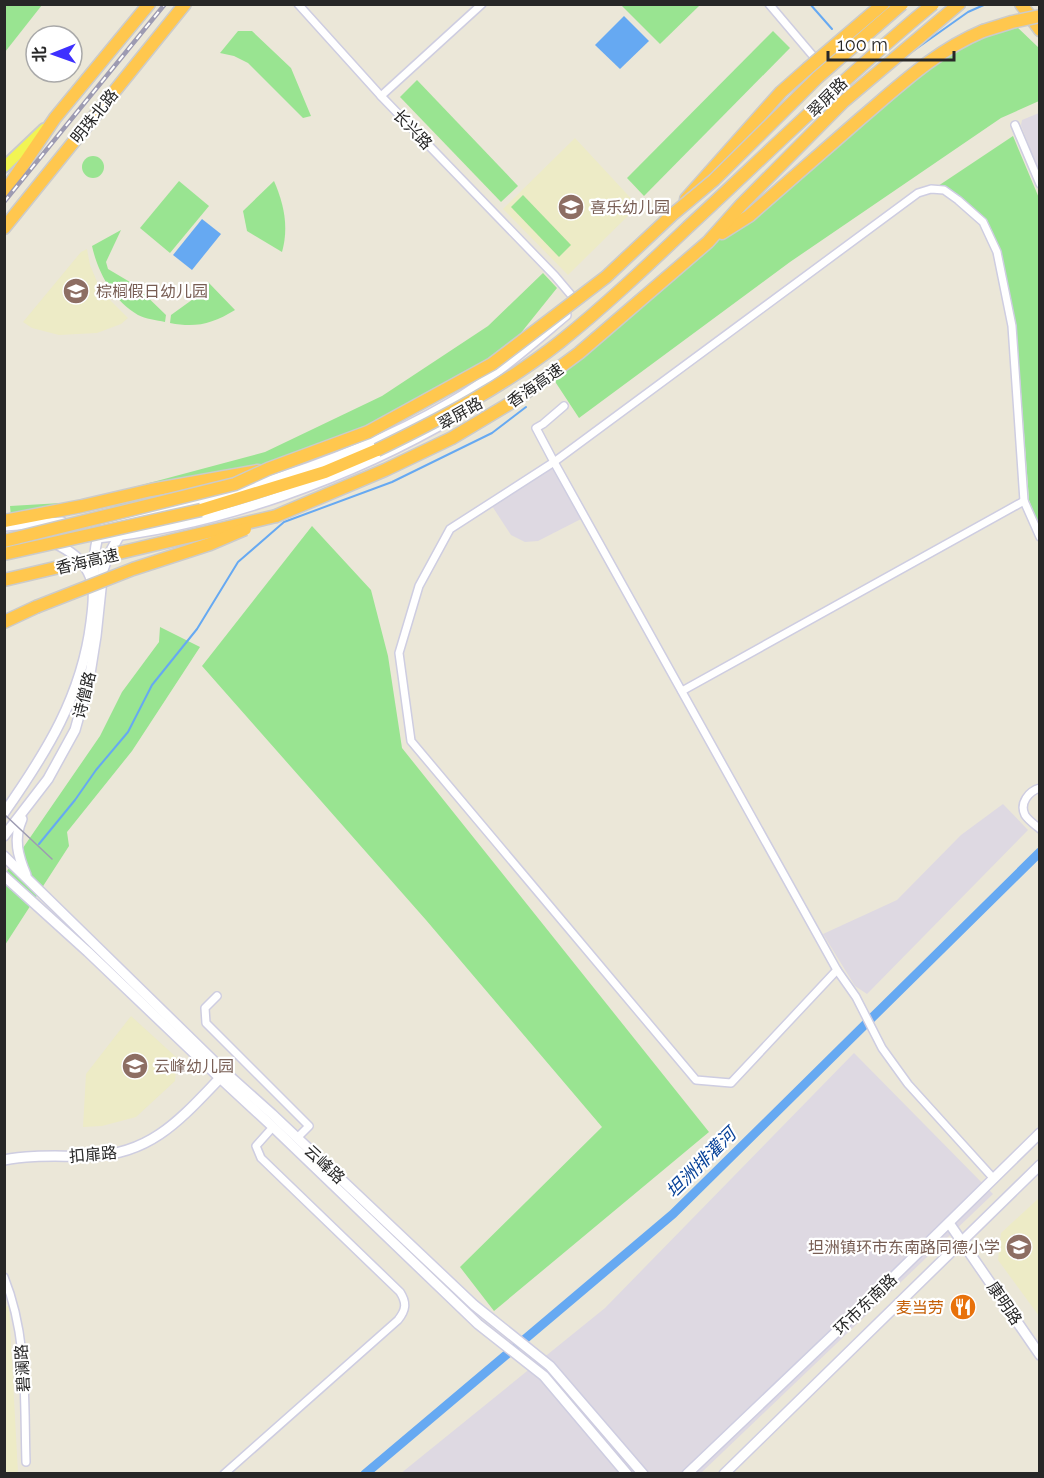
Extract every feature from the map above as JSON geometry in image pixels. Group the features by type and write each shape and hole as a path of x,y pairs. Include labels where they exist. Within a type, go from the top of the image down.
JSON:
{"highway":[{"name":"明珠北路","path":"4,193 55,118 149,4"},
{"name":"明珠北路","path":"4,228 185,4"},
{"path":"672,215 781,92 883,4"},
{"path":"4,543 235,484 268,469 368,432 492,364 606,277 672,215 714,180 818,77 905,4"},
{"name":"香海高速","path":"4,554 201,510 325,472 377,450 504,381 559,342 620,291 818,105 931,4"},
{"name":"香海高速","path":"4,580 276,516 385,470 452,438 517,399 579,353 708,242 741,205 843,102 959,4"},
{"path":"1021,4 1040,30"},
{"path":"708,242 749,216 908,77 938,55 983,31 1040,16"},
{"path":"6,525 151,490 268,469"},
{"path":"4,622 122,573 210,544 276,516"}],"main road":[{"name":"翠屏路","path":"6,525 112,519 254,487 373,443 450,403 505,366 609,279 905,4"},
{"name":"翠屏路","path":"4,543 95,540 197,521 321,481 378,458 496,393 562,345 601,313 714,209 839,84 931,4"},
{"name":"明珠北路","path":"4,166 55,118"},
{"path":"93,590 95,540 104,526 112,519"},
{"path":"61,523 80,528 95,540 103,570"},
{"name":"诗僧路","path":"4,837 48,780 75,730 91,669 103,570 118,536"},
{"name":"诗僧路","path":"4,813 59,727 75,690 87,652 93,590 88,573 68,550 52,542"},
{"path":"4,802 17,795"},
{"path":"25,810 16,837 19,858 27,877"},
{"name":"云峰路","path":"4,856 273,1126 478,1324 544,1376 627,1473"},
{"name":"云峰路","path":"4,876 222,1075 297,1138 484,1314 550,1366 643,1473"},
{"path":"4,888 28,899"},
{"name":"扣扉路","path":"4,1160 106,1155 131,1149 154,1139 172,1126 222,1075"},
{"name":"环市东南路","path":"687,1473 1040,1133"},
{"name":"环市东南路","path":"724,1473 1040,1165"},
{"name":"康明路","path":"949,1223 1040,1355"}],"street":[{"name":"长兴路","path":"298,4 381,96 579,304"},
{"path":"381,96 482,4"},
{"path":"768,4 828,74"},
{"path":"1015,125 1040,184"},
{"path":"837,970 731,1083 696,1080 411,741 399,653 418,586 450,529 554,462 918,193 931,189 944,190 983,222 997,252 1012,326 1024,501 1040,537"},
{"path":"564,406 536,428 554,462 837,970 856,997 882,1048 909,1085 994,1179"},
{"path":"682,691 1024,501"},
{"path":"1040,788 1031,791 1024,807 1026,815 1040,829"},
{"path":"218,996 205,1008 204,1016 209,1027 309,1126 297,1138"},
{"path":"224,1473 398,1320 405,1307 400,1292 261,1158 255,1146 273,1126"},
{"name":"碧澜路","path":"4,1276 15,1307 21,1340 26,1462"}],"shaded area":[{"path":"1039,113 1039,172 1021,125 1022,120"},
{"name":"喜乐幼儿园","path":"575,138 638,206 568,275 503,209"},
{"name":"棕榈假日幼儿园","path":"87,249 90,265 98,284 128,318 121,324 97,333 59,335 32,328 23,322 81,252"},
{"path":"553,465 581,519 538,541 525,542 511,535 492,506"},
{"path":"1003,804 1028,830 867,994 855,986 823,934 897,900 961,835"},
{"name":"云峰幼儿园","path":"131,1016 177,1058 175,1081 136,1117 102,1126 83,1127 86,1074"},
{"path":"854,1053 993,1194 701,1473 400,1474 605,1308"},
{"name":"坦洲镇环市东南路同德小学","path":"1039,1198 1039,1316 998,1260 1001,1233"},
{"path":"9,1306 18,1473 5,1473 4,1307"}],"green space":[{"path":"7,5 42,5 27,24 24,24 24,28 5,52 5,8"},
{"path":"621,5 700,5 660,44"},
{"path":"1016,26 1039,48 1039,101 1001,118 790,262 579,418 556,383 555,377 842,135 975,35"},
{"path":"238,31 252,31 291,68 311,116 303,118 248,63 234,56 220,53"},
{"path":"773,31 790,48 644,196 627,178"},
{"path":"417,80 518,186 501,202 400,97"},
{"path":"1013,136 1039,198 1039,527 1029,500 1016,325 1001,251 987,220 947,187 935,188"},
{"path":"93,156 101,159 104,167 101,175 93,178 85,175 82,167 85,159"},
{"path":"179,181 209,206 170,253 140,228"},
{"path":"274,181 284,216 285,234 282,252 247,231 243,211"},
{"path":"523,195 571,245 559,257 511,207"},
{"path":"121,230 106,262 108,269 135,285 166,315 165,322 141,316 129,309 114,294 98,266 92,246"},
{"path":"543,273 557,288 500,359 373,432 153,502 11,517 10,506 78,502 265,452 382,396 488,326"},
{"path":"208,282 235,310 204,324 170,323 171,315 196,297"},
{"path":"312,526 371,590 388,656 402,748 709,1132 494,1311 460,1267 602,1127 426,920 202,666"},
{"path":"160,627 200,647 132,751 67,832 69,846 5,945 5,874 100,736 122,692 159,642"}],"water":[{"path":"624,16 649,41 620,69 595,45"},
{"path":"202,219 221,234 192,270 173,255"}],"waterway":[{"path":"810,4 832,29"},
{"path":"913,51 968,12 986,4"},
{"path":"39,844 128,732 152,685 197,629 238,562 284,522 392,482 492,433 526,407"},
{"name":"坦洲排灌河","path":"365,1474 673,1214 1040,852"}],"tram line":[{"path":"4,814 52,859"}],"railway":[{"path":"4,202 165,4"}],"place":[{"name":"喜乐幼儿园","path":"571,207"},
{"name":"棕榈假日幼儿园","path":"76,291"},
{"name":"云峰幼儿园","path":"135,1066"},
{"name":"坦洲镇环市东南路同德小学","path":"1019,1247"},
{"name":"麦当劳","path":"963,1307"}]}
